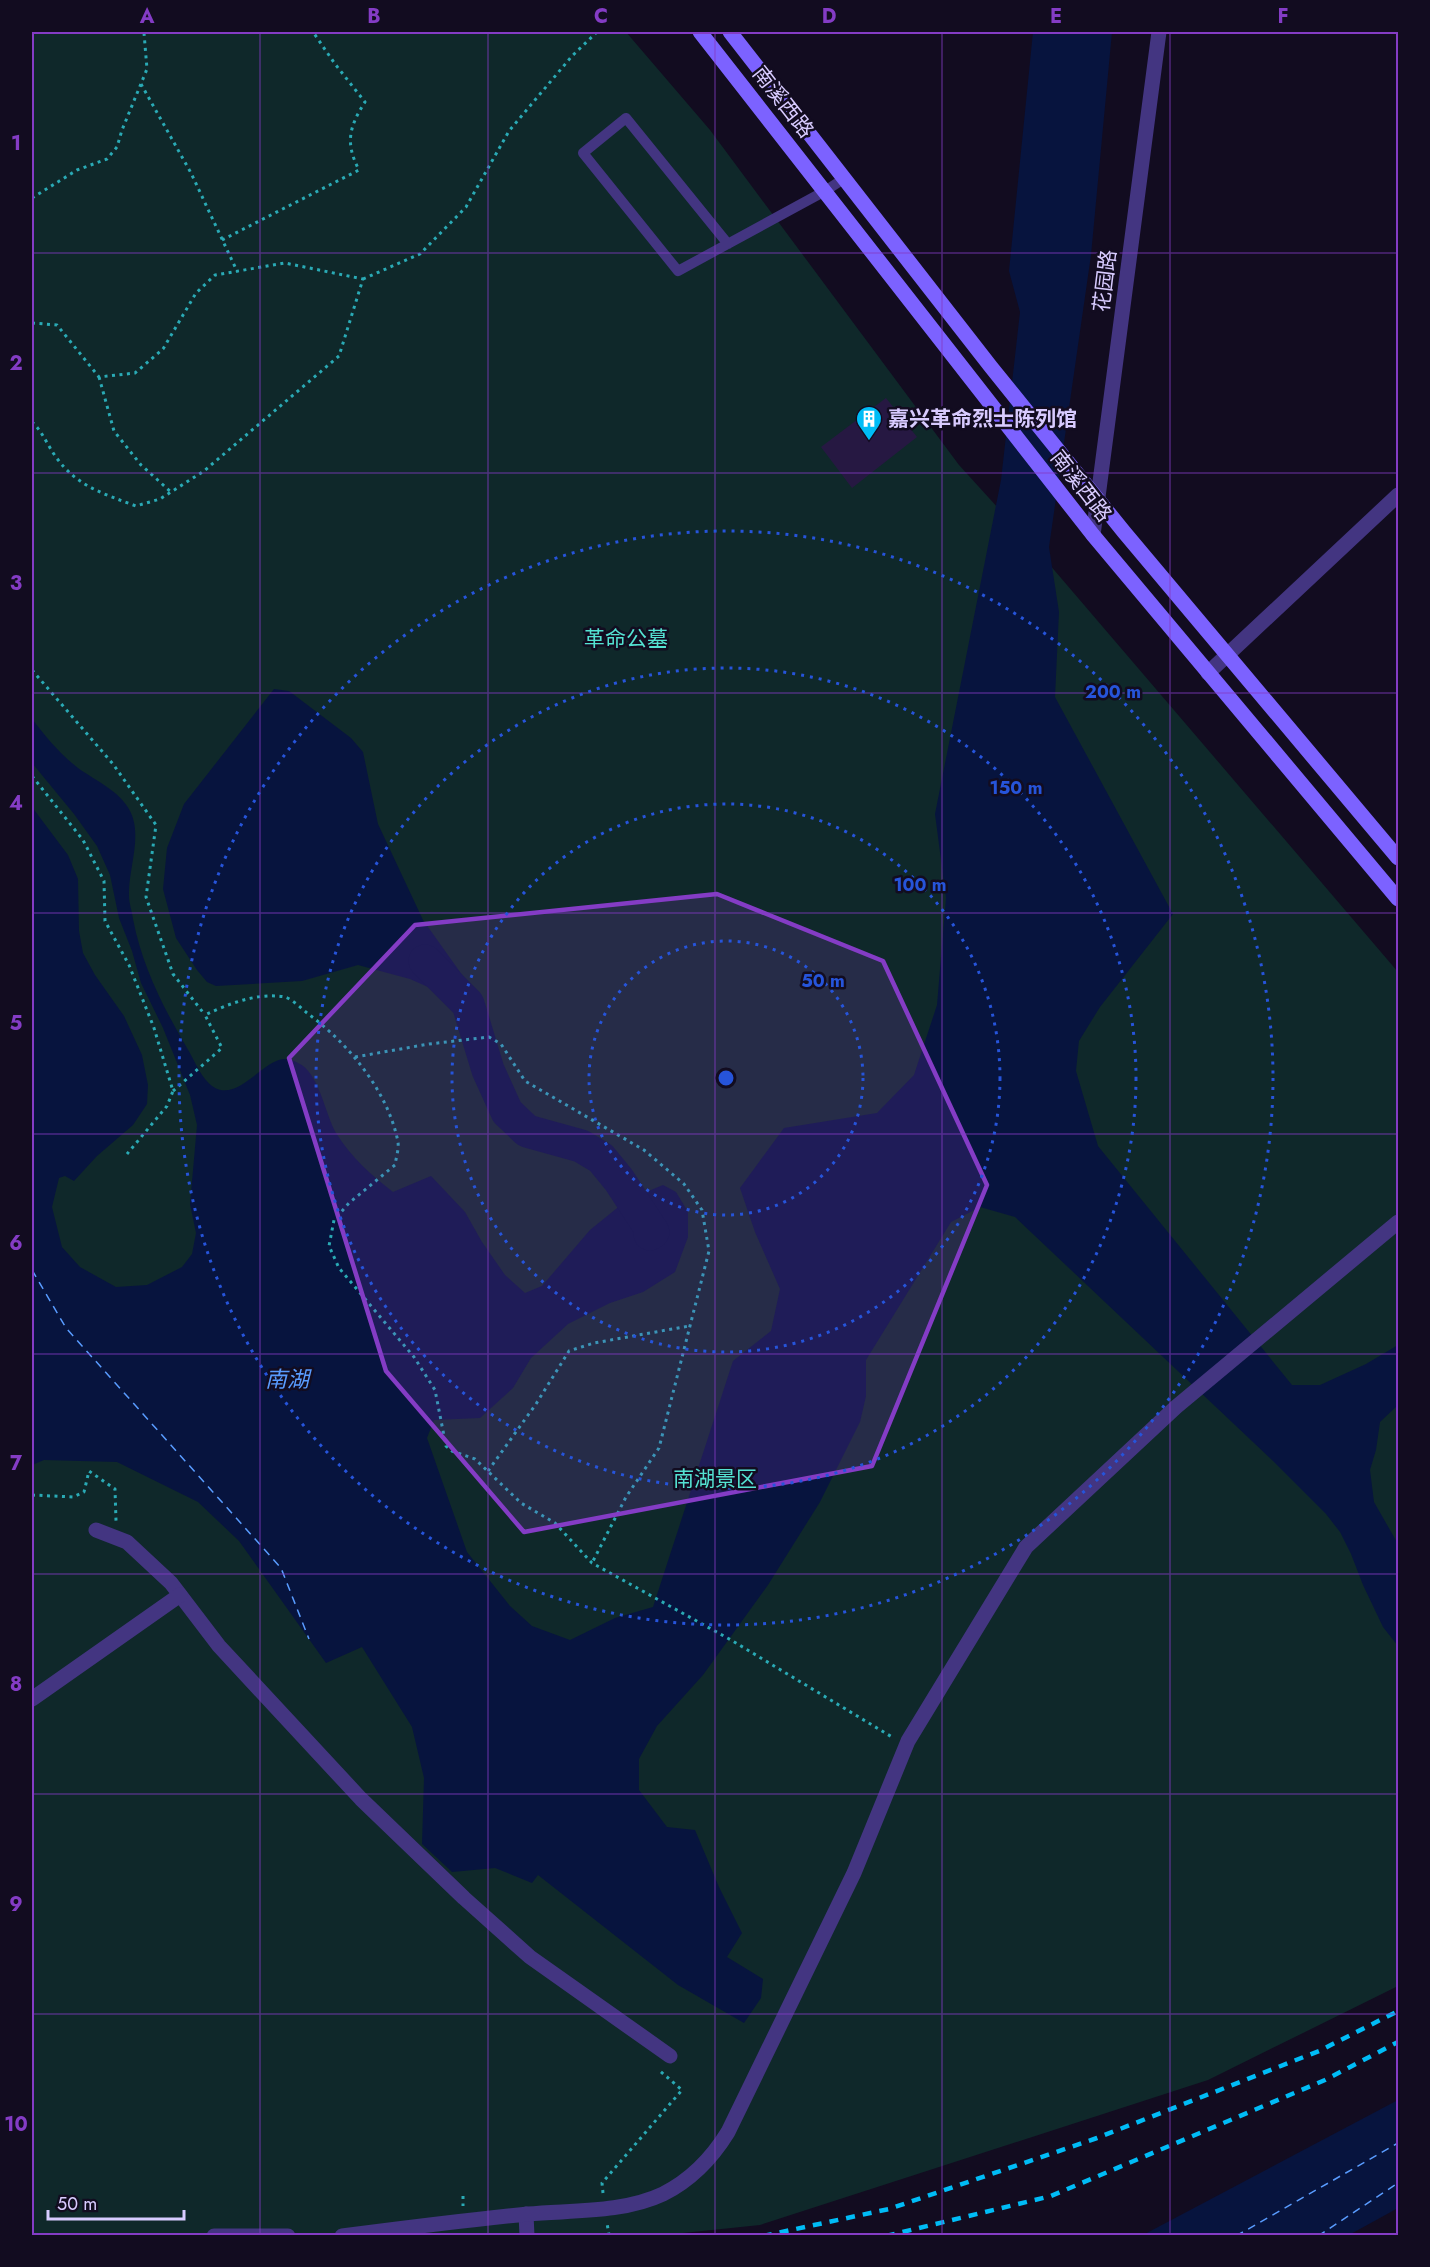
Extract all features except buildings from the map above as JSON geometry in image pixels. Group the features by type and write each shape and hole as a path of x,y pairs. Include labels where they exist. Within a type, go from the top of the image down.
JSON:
{"main road":[{"name":"南溪西路","path":"700,32 1080,519 1398,899"},
{"name":"南溪西路","path":"730,32 991,367 1398,858"}],"street":[{"name":"花园路","path":"1093,535 1159,32"},
{"path":"1208,673 1398,495"},
{"path":"342,2235 638,2203 663,2194 679,2185 707,2162 728,2132 854,1873 906,1745 1026,1547 1176,1407 1398,1222"},
{"path":"96,1530 127,1542 171,1583 219,1646 361,1799 464,1898 530,1957 670,2056"},
{"path":"32,1700 180,1595"},
{"path":"526,2214 527,2235"},
{"path":"214,2235 288,2235"}],"lane":[{"path":"728,244 626,118 582,153 678,271 728,244 825,191 845,178"}],"path":[{"path":"222,240 359,170 349,142 354,118 365,102 313,32"},
{"path":"99,377 135,373 163,349 196,293 215,275 285,263 363,279 420,254 466,207 510,131 572,56 597,32"},
{"path":"32,198 76,170 107,159 117,147 147,69 144,33"},
{"path":"141,84 191,173 237,272"},
{"path":"32,422 40,429 57,458 78,481 136,506 160,499 204,471 339,356 363,279"},
{"path":"32,324 57,325 99,377 114,431 141,465 171,492"},
{"path":"32,670 113,764 156,825 146,897 173,974 205,1016 222,1048 173,1091 167,1106 127,1154"},
{"path":"32,776 82,840 104,881 105,921 129,965 154,1028 173,1091"},
{"path":"205,1016 223,1006 260,997 287,997 324,1025 349,1049 377,1089 398,1144 395,1165 349,1203 334,1220 329,1246 339,1268 414,1357 435,1390 447,1446 452,1451 475,1459 521,1503 555,1523 592,1563 731,1640 906,1745"},
{"path":"355,1057 429,1044 489,1037 501,1044 525,1081 644,1150 684,1184 702,1210 709,1251 658,1448 626,1497 592,1563"},
{"path":"488,1471 536,1404 568,1351 594,1343 689,1326"},
{"path":"32,1495 73,1497 84,1492 89,1471 115,1489 116,1538"},
{"path":"604,2193 602,2183 682,2090 660,2071 670,2056"},
{"path":"601,2235 609,2235 606,2214"}],"highlighted area":[{"path":"717,894 883,961 987,1185 872,1466 524,1532 386,1371 289,1058 415,925"}],"green space":[{"name":"南湖景区","path":"32,32 626,32 710,130 959,465 1049,564 1398,972 1398,1986 1208,2080 760,2225 654,2236 32,2236"}],"water":[{"name":"南湖","path":"1033,32 1112,32 1091,255 1049,547 1059,612 1055,697 1173,914 1100,1007 1079,1041 1076,1071 1098,1146 1292,1385 1320,1385 1366,1364 1398,1345 1398,1405 1380,1422 1370,1470 1374,1502 1398,1544 1398,1646 1383,1627 1340,1532 1326,1514 1273,1461 1015,1217 980,1207 951,1222 866,1360 866,1396 860,1422 820,1502 768,1585 703,1675 657,1726 639,1759 639,1790 667,1827 695,1830 719,1887 742,1933 727,1957 763,1979 761,1998 744,2023 678,1985 538,1875 532,1883 495,1868 452,1872 422,1844 424,1778 412,1727 362,1647 326,1663 239,1541 198,1502 117,1462 44,1460 32,1465 32,807 68,855 78,879 79,931 83,953 95,975 124,1016 142,1055 148,1085 147,1104 133,1125 97,1156 74,1181 65,1176 59,1178 52,1207 62,1247 80,1267 116,1287 147,1285 182,1267 192,1254 196,1233 190,1204 197,1125 190,1095 163,1028 141,983 119,918 110,875 97,846 32,763 32,719 65,757 114,792 130,811 134,821 135,842 129,899 142,953 154,986 170,1017 202,1075 215,1088 225,1090 236,1088 275,1062 286,1059 298,1063 311,1075 316,1084 336,1133 362,1165 393,1192 431,1176 465,1212 505,1275 525,1293 542,1286 590,1230 627,1200 663,1185 676,1192 688,1212 688,1237 675,1272 643,1292 610,1303 568,1324 531,1358 513,1388 480,1418 434,1420 427,1438 467,1552 510,1606 532,1626 570,1640 615,1618 653,1607 733,1361 771,1331 780,1289 755,1232 740,1188 784,1128 877,1113 914,1075 937,1005 946,898 935,814 1001,480 1020,312 1009,271"},
{"path":"274,689 289,691 351,738 363,752 378,824 423,920 465,979 453,998 410,979 358,965 302,981 216,986 207,982 197,970 176,938 163,889 167,848 184,804"},
{"path":"1398,2100 1398,2208 1349,2235 1143,2235"}],"waterway":[{"path":"425,961 468,1004 488,1070 507,1112 527,1131 581,1146 601,1158 619,1180 653,1232 650,1234"}],"ferry route":[{"path":"32,1270 66,1328 281,1568 309,1639"},
{"path":"1236,2236 1398,2143"},
{"path":"1318,2236 1398,2183"}],"railway":[{"path":"763,2236 889,2209 1097,2138 1319,2051 1398,2011"},
{"path":"886,2236 1051,2196 1325,2080 1398,2042"}],"place":[{"name":"嘉兴革命烈士陈列馆","path":"869,442"}],"park label":[{"name":"革命公墓","path":"626,639"}]}
